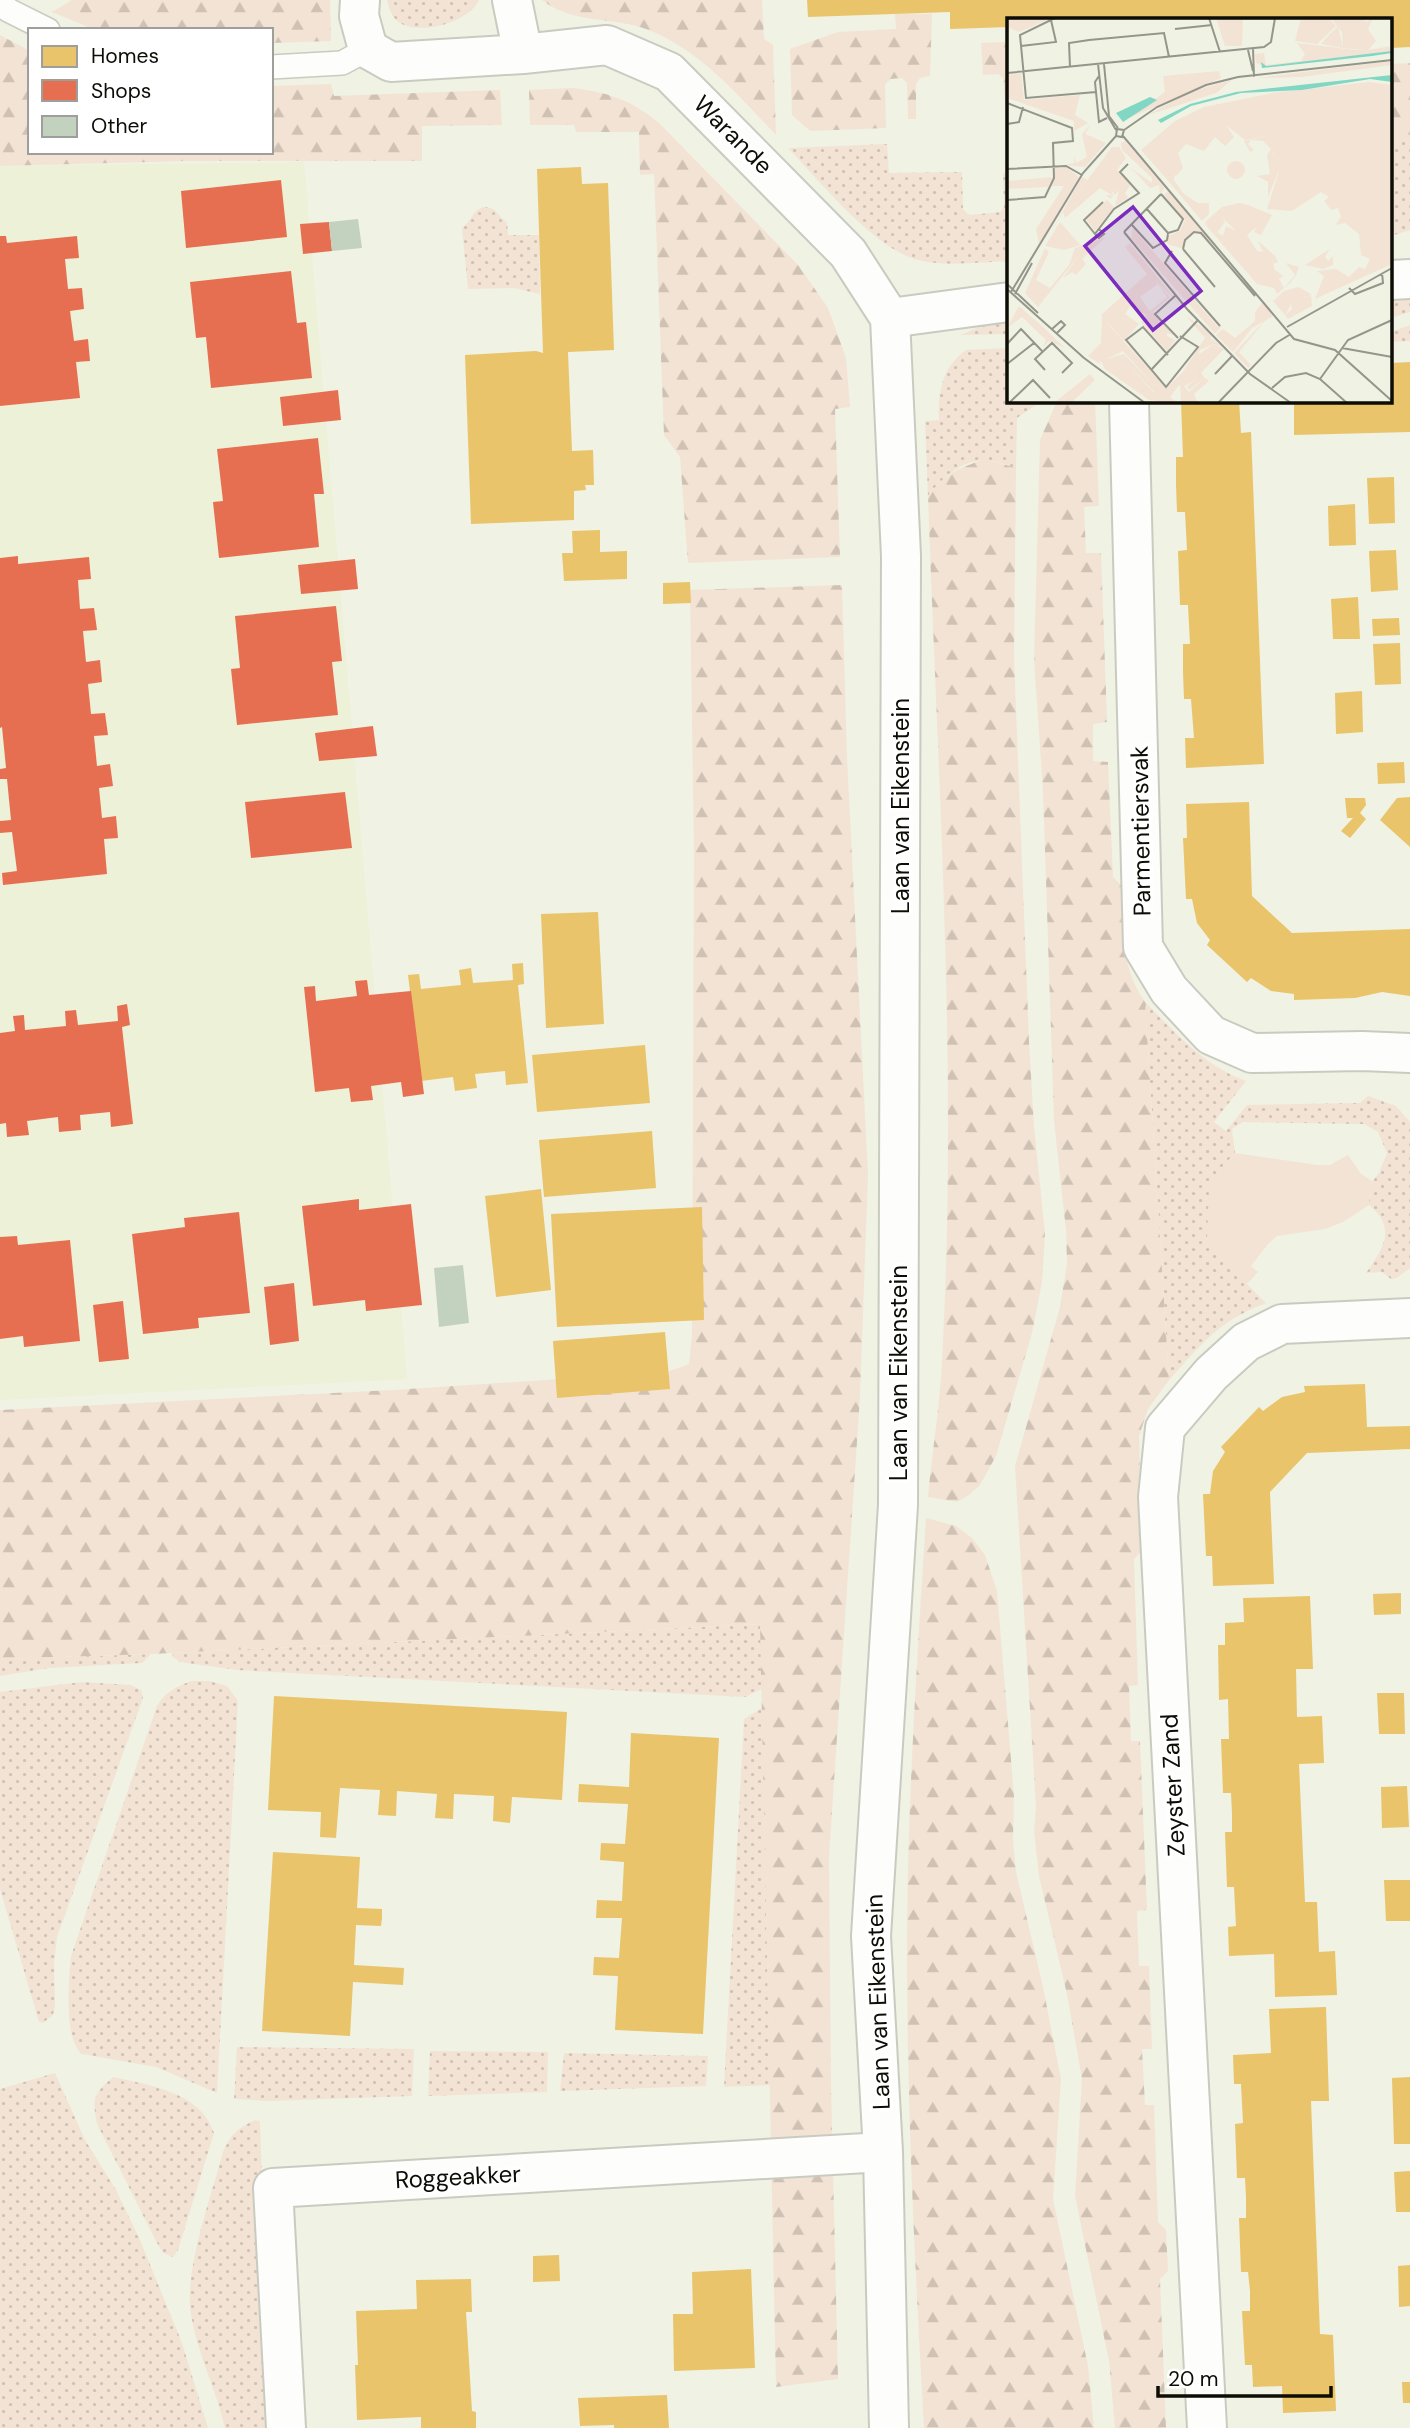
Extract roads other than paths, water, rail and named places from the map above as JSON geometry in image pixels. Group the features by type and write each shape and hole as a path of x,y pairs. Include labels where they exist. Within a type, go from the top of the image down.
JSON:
{"street":[{"path":"360,0 359,16 368,49"},
{"path":"512,0 523,54"},
{"name":"Warande","path":"368,49 391,62 523,54 607,45 669,72 848,253 890,318"},
{"path":"1392,280 1410,279"},
{"path":"890,318 1007,302"},
{"name":"Laan van Eikenstein","path":"889,2428 883,2152 871,1936 898,1505 901,556 890,318"},
{"name":"Parmentiersvak","path":"1129,402 1143,947 1168,990 1211,1035 1252,1053 1410,1053"},
{"name":"Zeyster Zand","path":"1207,2428 1158,1497 1165,1428 1211,1374 1246,1342 1282,1324 1410,1318"},
{"name":"Roggeakker","path":"286,2428 273,2188 883,2152"}],"lane":[{"path":"0,1 8,10 44,28"},
{"path":"273,67 342,63 368,49"}]}
